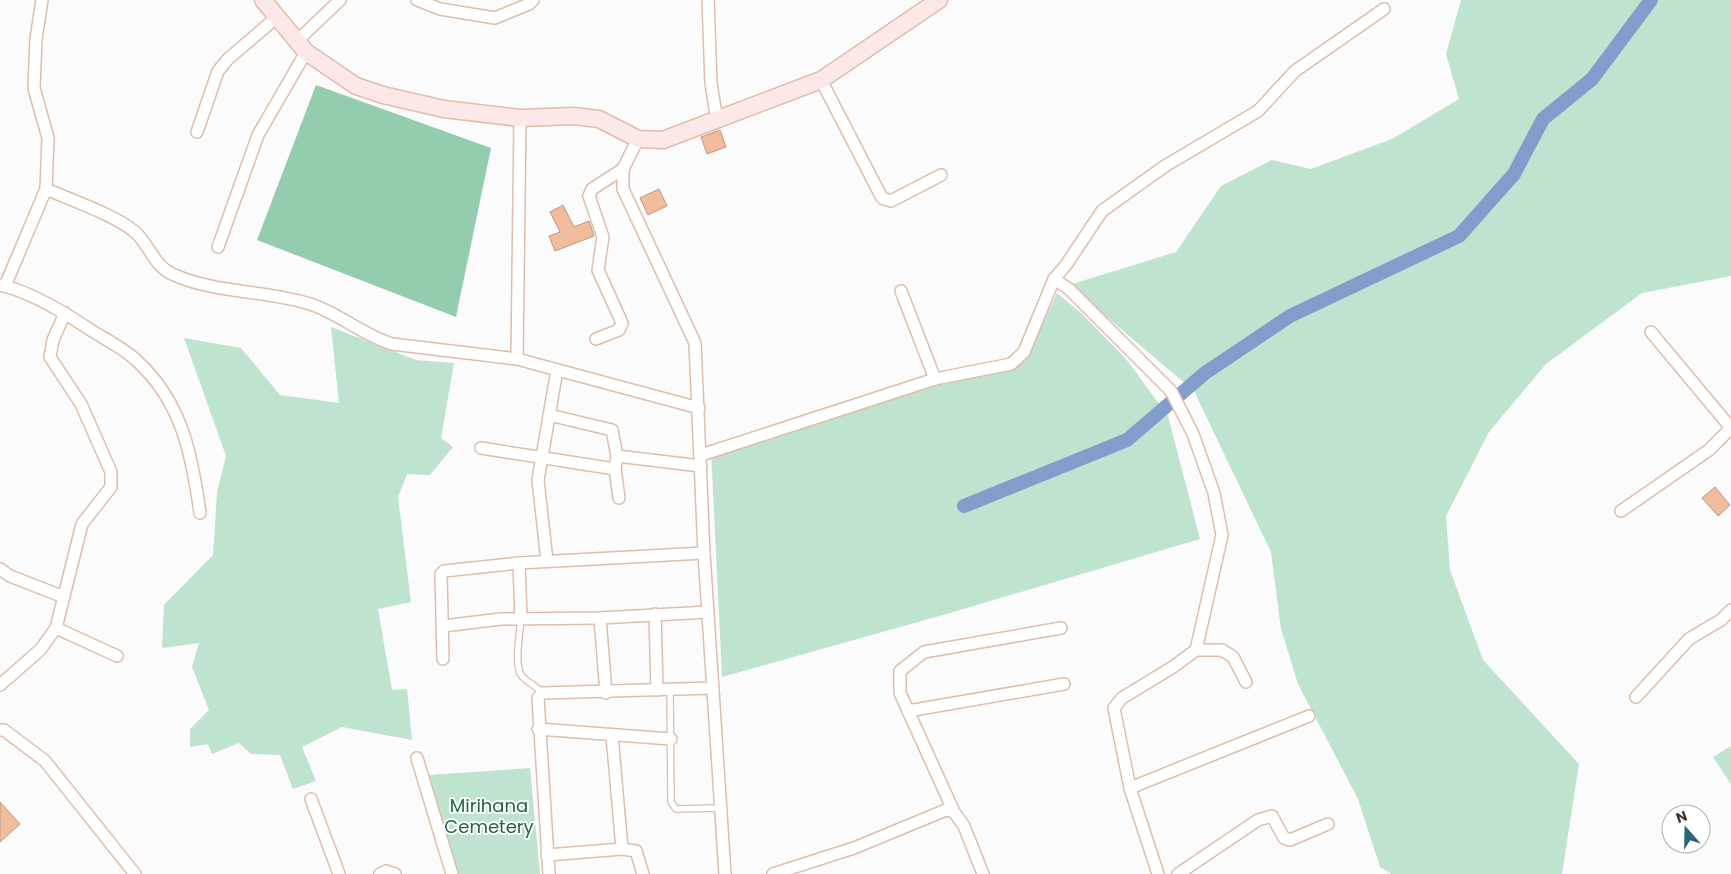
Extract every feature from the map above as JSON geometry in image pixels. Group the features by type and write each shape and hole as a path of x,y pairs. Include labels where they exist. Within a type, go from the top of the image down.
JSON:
{"street":[{"path":"42,0 36,39 34,88 48,138 46,189 3,286 65,313 136,360 156,381 182,425 194,470 200,513"},
{"path":"263,0 302,47 356,86 383,95 444,109 520,118 574,116 599,119 638,139 663,140 821,80 939,0"},
{"path":"218,247 258,135 302,47 340,0"},
{"path":"417,0 440,9 494,18 533,0"},
{"path":"708,0 710,83 717,121"},
{"path":"617,456 701,460 935,379 1010,364 1024,352 1054,279 1066,265 1102,211 1165,166 1258,111 1295,71 1384,9"},
{"path":"197,132 218,72 228,59 277,17"},
{"path":"821,80 882,198 891,200 942,175"},
{"path":"517,359 520,118"},
{"path":"638,139 623,169 623,189 695,343 704,554 725,874"},
{"path":"596,339 619,330 622,323 598,270 603,237 589,196 592,189 623,169"},
{"path":"46,189 124,224 136,232 160,266 172,274 225,289 314,305 374,338 392,344 517,359 699,408"},
{"path":"1054,279 1069,289 1171,391 1193,434 1214,494 1222,535 1196,650"},
{"path":"901,290 935,379"},
{"path":"0,685 40,650 56,628 82,524 111,487 111,472 81,404 50,357 53,340 65,313"},
{"path":"1621,511 1709,450 1731,428 1651,332"},
{"path":"547,561 538,480 557,370"},
{"path":"549,415 608,427 615,434 617,456 615,469 618,498"},
{"path":"481,448 615,469"},
{"path":"443,659 441,574 444,571 547,561 704,554"},
{"path":"519,563 521,619"},
{"path":"0,569 10,576 64,597"},
{"path":"1636,697 1689,639 1721,620 1731,610"},
{"path":"443,626 501,618 600,618 708,612"},
{"path":"655,614 657,690"},
{"path":"600,618 606,693"},
{"path":"56,628 117,656"},
{"path":"983,874 964,826 954,812 900,693 900,671 924,652 1061,628"},
{"path":"1158,874 1130,788 1114,708 1122,698 1173,668 1196,650 1222,650 1233,657 1246,682"},
{"path":"908,711 1064,684"},
{"path":"549,874 538,729 538,698 542,693 606,693 713,688"},
{"path":"1130,788 1309,716"},
{"path":"538,729 671,738"},
{"path":"0,730 4,730 45,761 135,874"},
{"path":"612,735 622,849"},
{"path":"417,758 452,874"},
{"path":"311,799 339,874"},
{"path":"773,874 854,848 946,810 954,812"},
{"path":"1178,874 1258,820 1272,816 1284,838 1290,840 1328,824"},
{"path":"547,855 622,849 636,851 643,874"},
{"path":"380,874 386,871 395,874"}],"lane":[{"path":"521,619 517,667 522,676 542,693"},
{"path":"670,689 671,802 676,809 721,808"}],"green space":[{"path":"1461,0 1731,0 1731,276 1642,293 1546,364 1489,432 1446,516 1450,570 1483,660 1579,764 1562,874 1392,874 1380,867 1358,799 1298,684 1281,629 1271,552 1194,391 1069,285 1176,252 1221,186 1272,160 1311,169 1392,139 1459,99 1446,54"},
{"path":"316,85 491,148 456,317 257,240"},
{"path":"1057,293 1081,313 1126,359 1168,416 1200,539 950,613 722,677 711,450 865,400 1006,369 1028,355"},
{"path":"331,327 416,360 454,363 441,438 453,447 430,475 407,474 398,497 411,602 378,609 392,690 407,689 412,740 342,727 302,747 316,781 293,789 280,755 251,754 239,743 212,754 208,744 190,747 190,729 209,710 192,667 199,643 162,648 164,605 213,555 217,492 226,456 184,338 241,348 280,395 339,403"},
{"path":"1731,746 1731,784 1713,757"},
{"name":"Mirihana Cemetery","path":"530,768 540,874 459,874 429,775"}],"building":[{"path":"720,130 726,147 707,154 701,137"},
{"path":"659,189 667,206 648,215 640,198"},
{"path":"563,205 574,227 589,221 594,236 555,251 549,236 560,232 550,212"},
{"path":"1715,487 1730,505 1718,516 1702,498"},
{"path":"0,802 20,824 0,842"}],"waterway":[{"path":"964,506 1127,440 1205,373 1290,316 1459,236 1514,174 1543,119 1592,79 1651,0"}]}
